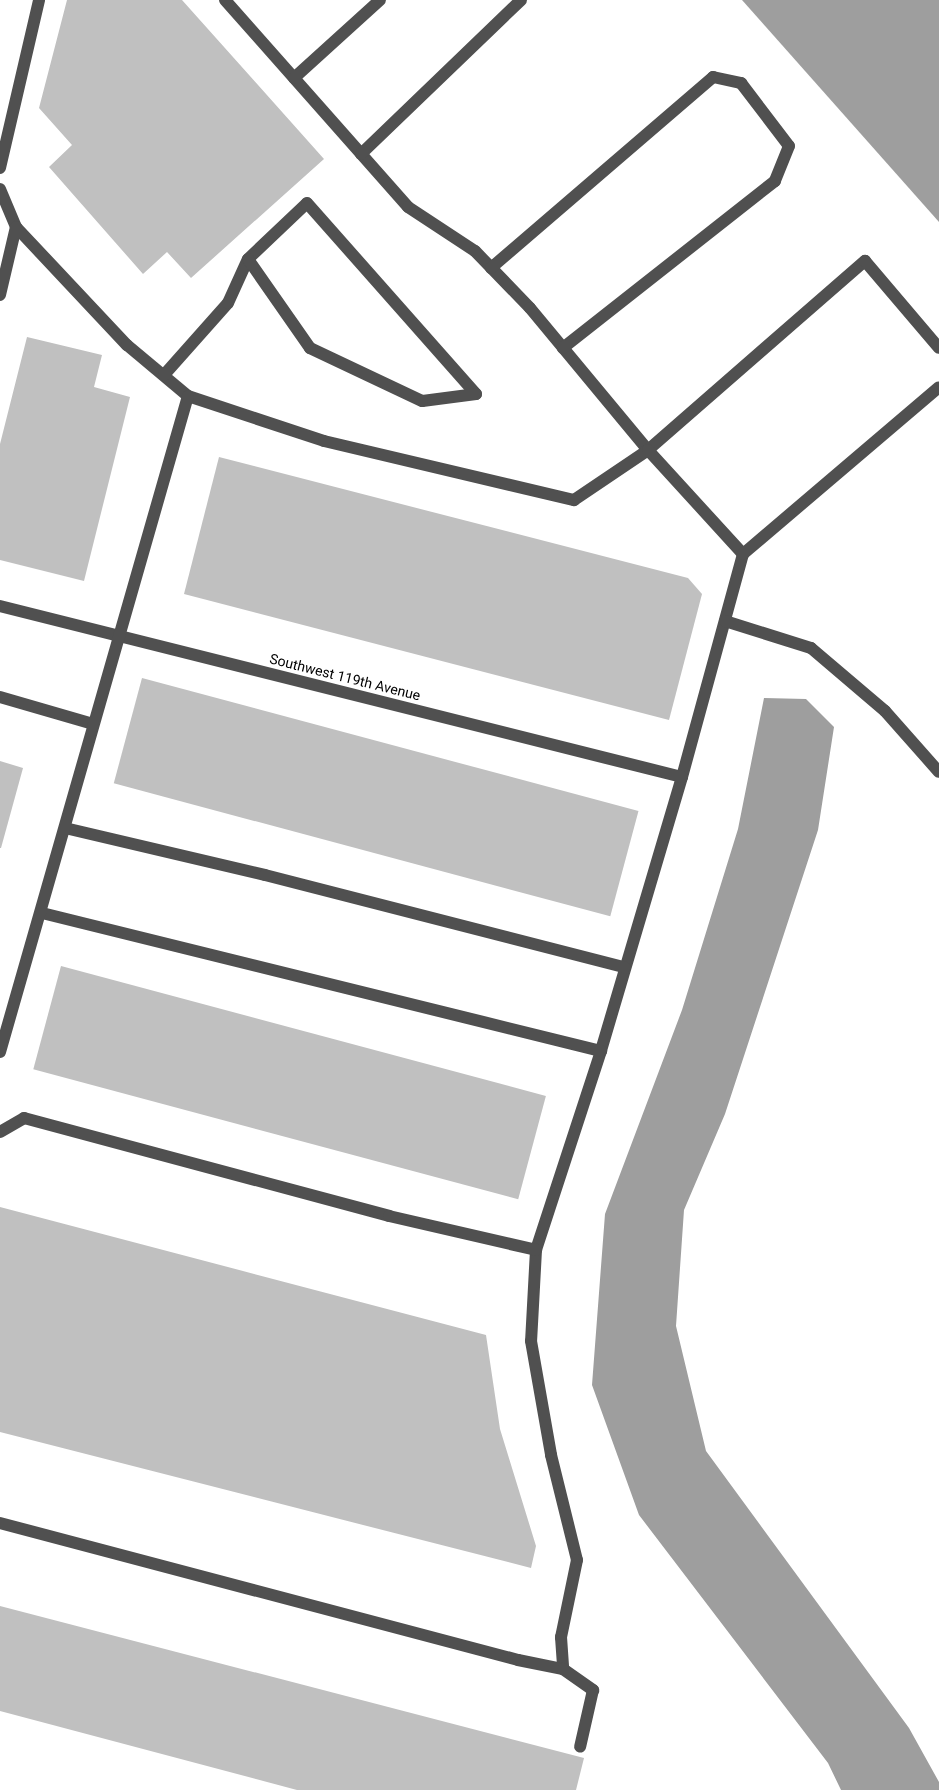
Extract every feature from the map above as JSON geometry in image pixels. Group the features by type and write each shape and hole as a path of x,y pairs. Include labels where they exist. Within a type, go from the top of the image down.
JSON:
{"street":[{"path":"0,168 39,0"},
{"path":"225,0 408,207 474,251 491,268 563,348 648,450 743,554"},
{"path":"294,78 380,0"},
{"path":"361,154 521,0"},
{"path":"491,268 713,76 741,83 789,146 775,181 563,348"},
{"path":"0,189 16,227 127,345 188,396 324,440 574,500 648,450 865,261 939,348"},
{"path":"164,375 228,303 248,260 307,203 476,394 422,401 310,348 248,260"},
{"path":"0,294 16,227"},
{"path":"563,1669 561,1637 577,1560 551,1455 532,1341 536,1250 601,1051 624,967 682,777 743,554 939,387"},
{"path":"0,1052 42,913 93,724 188,396"},
{"name":"Southwest 119th Avenue","path":"0,606 682,777"},
{"path":"725,621 811,648 885,711 939,772"},
{"path":"0,697 93,724"},
{"path":"65,828 265,875 624,967"},
{"path":"42,913 601,1051"},
{"path":"0,1132 24,1118 389,1216 536,1250"},
{"path":"0,1522 475,1649 563,1669 593,1690 580,1746"}],"shaded area":[{"path":"742,0 939,0 939,222"},
{"path":"764,698 806,699 834,727 818,830 725,1114 684,1210 676,1326 706,1451 909,1728 939,1782 939,1790 841,1790 828,1763 639,1515 592,1385 605,1214 682,1010 738,829"}],"building":[{"path":"67,0 182,0 324,159 191,278 167,252 143,274 49,167 72,145 39,108"},
{"path":"27,337 102,355 94,387 130,397 84,581 0,560 0,444"},
{"path":"219,457 688,578 702,594 669,720 184,594"},
{"path":"142,678 638,811 610,916 114,783"},
{"path":"0,761 23,768 1,848 0,848"},
{"path":"61,966 546,1096 518,1199 33,1069"},
{"path":"0,1207 486,1335 500,1429 536,1546 531,1568 0,1432"},
{"path":"0,1606 584,1758 576,1790 297,1790 0,1711"}]}
